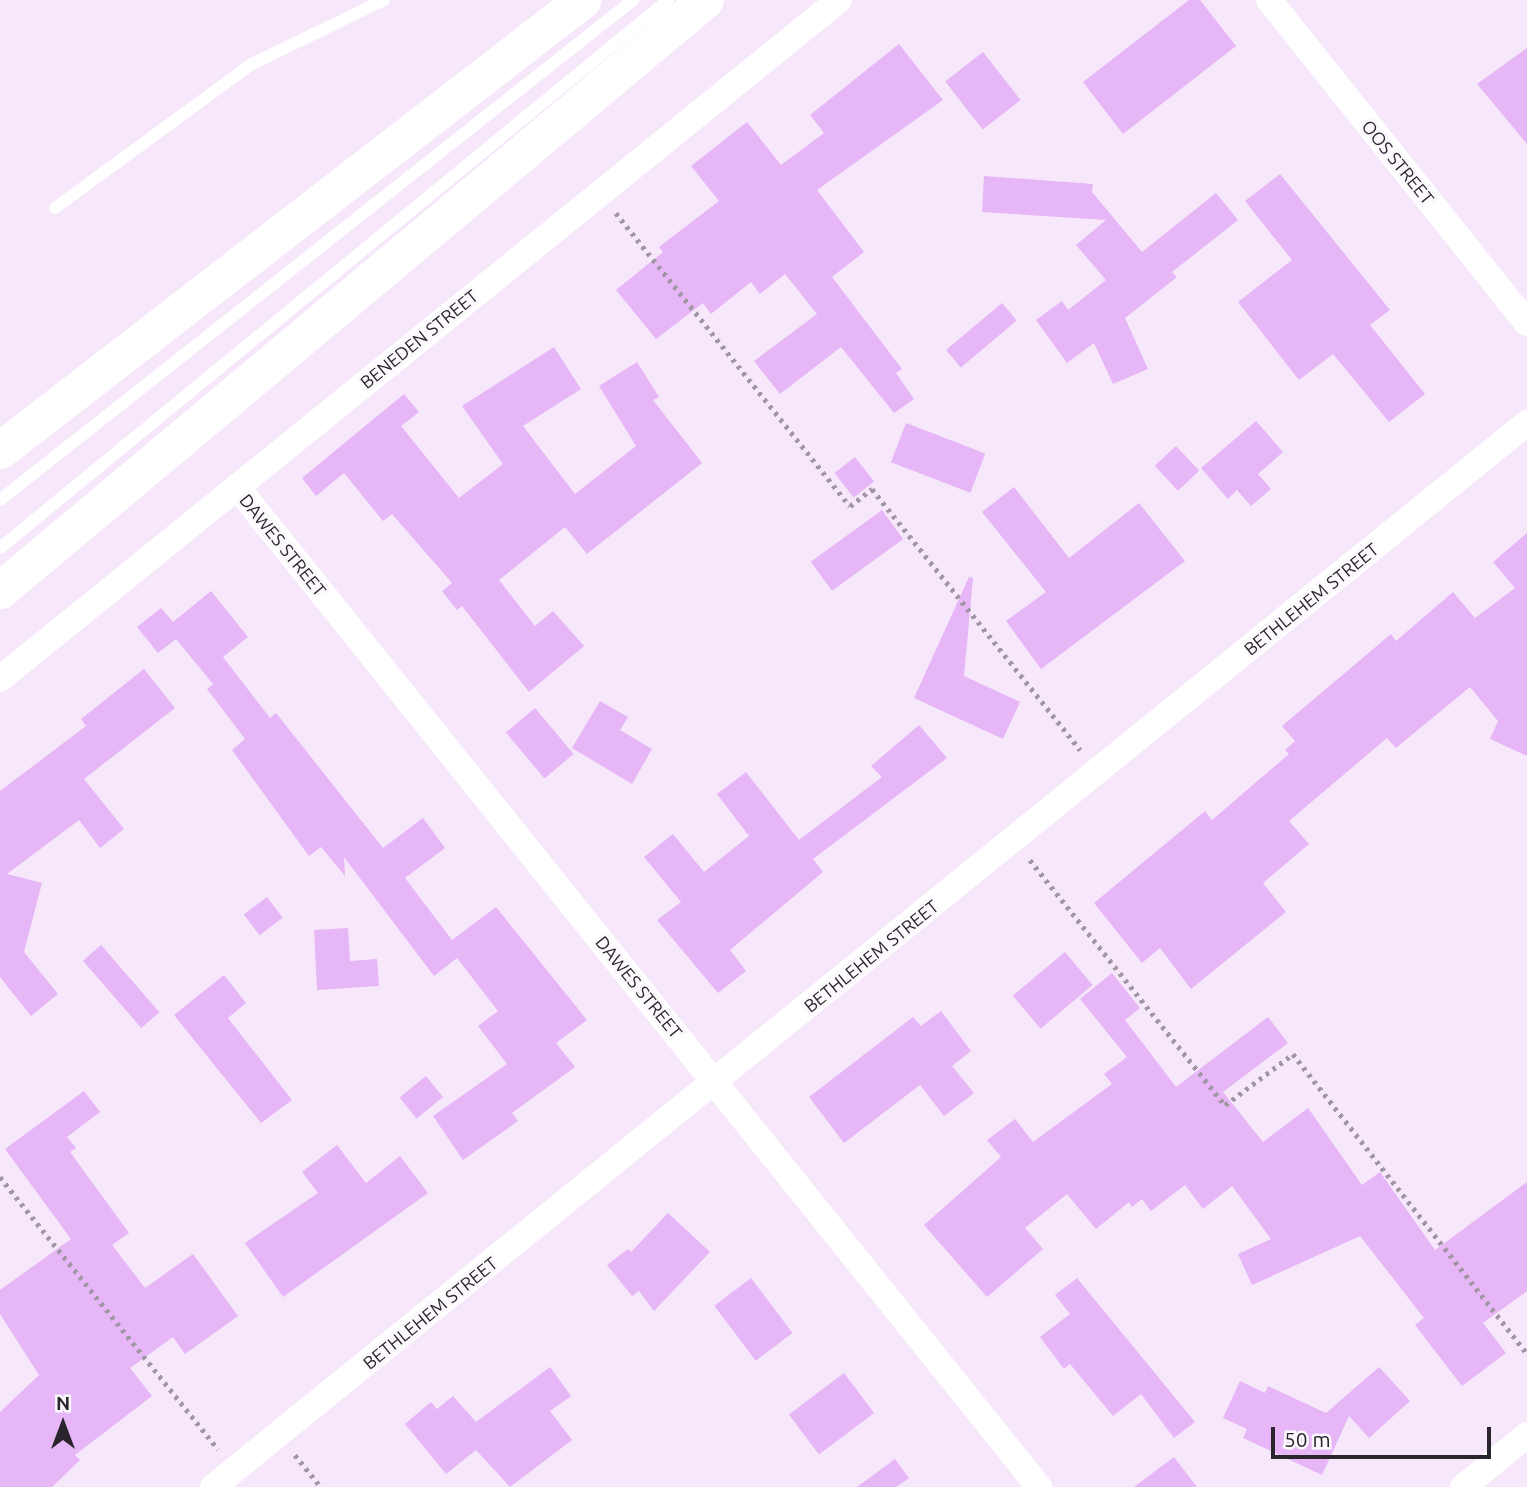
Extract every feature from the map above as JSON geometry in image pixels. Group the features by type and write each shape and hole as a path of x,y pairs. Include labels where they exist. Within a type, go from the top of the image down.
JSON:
{"main road":[{"path":"0,450 582,0"},
{"path":"0,590 705,0"},
{"path":"629,62 727,0"}],"street":[{"name":"BENEDEN STREET","path":"0,679 839,0"},
{"name":"OOS STREET","path":"1269,0 1527,323"},
{"name":"BETHLEHEM STREET","path":"213,1487 1099,773 1527,423"},
{"name":"DAWES STREET","path":"237,487 1039,1487"},
{"path":"1463,1487 1527,1435"}],"lane":[{"path":"55,208 252,64 384,0"},
{"path":"0,500 633,0"},
{"path":"0,548 668,0"}],"path":[{"path":"600,193 850,506 872,489 1099,773"},
{"path":"1014,840 1225,1105 1293,1054 1527,1353"},
{"path":"0,1177 234,1470"},
{"path":"279,1435 321,1487"}],"building":[{"path":"1189,0 1200,0 1236,46 1123,134 1083,82"},
{"path":"899,44 943,100 817,190 864,252 832,277 902,369 896,373 914,399 894,413 841,347 780,394 754,361 817,314 785,274 760,294 751,282 711,314 703,303 656,339 616,290 663,252 659,247 719,201 691,166 747,122 781,165 824,133 810,115"},
{"path":"1527,48 1527,144 1477,84"},
{"path":"983,52 1021,100 983,130 945,82"},
{"path":"1280,174 1390,310 1370,325 1425,394 1389,422 1333,354 1299,380 1238,302 1292,260 1245,201"},
{"path":"984,176 1093,184 1092,192 1142,252 1216,193 1238,220 1172,272 1177,277 1125,318 1148,369 1113,384 1094,343 1067,363 1036,320 1062,301 1068,310 1106,280 1076,245 1106,220 982,212"},
{"path":"1002,303 1017,321 961,368 946,350"},
{"path":"554,347 581,389 523,426 575,494 636,446 599,386 637,362 659,397 653,400 702,463 587,554 565,527 499,580 535,626 553,611 584,646 529,692 462,606 457,610 442,591 452,583 392,514 383,521 344,473 316,496 302,478 404,394 419,412 401,426 459,498 503,464 462,406"},
{"path":"1256,421 1283,452 1258,474 1271,489 1251,506 1237,490 1228,499 1201,468"},
{"path":"906,423 985,453 970,493 891,462"},
{"path":"1176,446 1199,471 1178,491 1155,466"},
{"path":"855,457 874,481 854,497 835,473"},
{"path":"1014,487 1069,558 1139,503 1185,561 1041,669 1006,621 1046,592 982,512"},
{"path":"882,510 903,539 832,591 811,562"},
{"path":"1527,533 1527,756 1490,739 1498,721 1470,687 1396,748 1387,738 1289,821 1309,844 1263,883 1286,912 1191,989 1160,948 1142,963 1094,903 1205,811 1212,820 1289,754 1285,750 1295,741 1282,726 1391,634 1396,641 1453,592 1475,618 1515,588 1493,562"},
{"path":"969,577 973,578 964,676 1020,702 1003,739 914,698"},
{"path":"211,591 248,637 223,657 270,718 276,713 383,848 423,818 445,848 405,878 452,940 496,907 587,1020 556,1043 575,1067 512,1113 518,1121 463,1160 433,1116 507,1064 478,1026 498,1011 457,958 434,976 344,857 345,876 321,847 309,856 232,750 245,739 207,689 213,684 176,639 158,653 137,627 161,608 173,622"},
{"path":"144,669 175,708 84,779 124,829 100,848 79,820 7,874 42,883 24,952 58,994 31,1016 0,977 0,791 86,726 81,719"},
{"path":"600,701 628,717 620,730 652,749 632,784 572,748"},
{"path":"535,708 574,754 544,778 506,732"},
{"path":"919,725 947,758 813,859 823,872 730,950 746,971 718,993 657,920 681,902 644,857 673,834 704,872 749,836 717,794 746,772 799,840 882,777 871,766"},
{"path":"267,897 283,918 259,935 244,914"},
{"path":"348,928 350,961 377,959 379,986 317,990 314,930"},
{"path":"101,945 159,1012 141,1028 83,961"},
{"path":"1065,952 1093,985 1041,1029 1013,996"},
{"path":"1112,973 1140,1008 1125,1020 1176,1087 1268,1017 1288,1043 1223,1092 1263,1142 1308,1108 1362,1185 1380,1172 1435,1250 1527,1182 1527,1291 1483,1323 1506,1353 1462,1386 1415,1325 1424,1318 1360,1236 1252,1285 1238,1254 1271,1239 1232,1186 1203,1209 1185,1185 1151,1211 1142,1199 1132,1207 1129,1202 1096,1229 1067,1194 1025,1228 1043,1249 987,1297 924,1225 1001,1157 987,1140 1015,1119 1033,1142 1112,1084 1104,1074 1127,1057 1080,999"},
{"path":"224,975 246,1003 228,1018 292,1100 261,1123 174,1015"},
{"path":"941,1011 971,1051 952,1066 974,1093 944,1116 920,1085 844,1143 809,1097 913,1017 921,1026"},
{"path":"426,1076 443,1097 417,1118 400,1097"},
{"path":"84,1091 100,1112 67,1137 76,1148 70,1152 129,1233 112,1245 145,1288 193,1254 238,1316 185,1354 173,1337 130,1368 152,1396 75,1455 80,1460 52,1487 0,1487 0,1412 39,1375 0,1314 0,1290 71,1239 5,1149"},
{"path":"337,1145 366,1183 400,1156 428,1193 283,1297 245,1243 318,1193 302,1172"},
{"path":"668,1213 710,1252 654,1311 639,1291 632,1296 607,1265 628,1249 631,1252"},
{"path":"751,1278 793,1333 756,1361 714,1306"},
{"path":"1077,1278 1195,1422 1174,1438 1141,1394 1113,1416 1070,1364 1064,1369 1040,1337 1070,1314 1055,1295"},
{"path":"550,1367 571,1396 550,1411 572,1440 510,1487 476,1450 446,1474 405,1424 431,1402 437,1409 453,1396 476,1422"},
{"path":"1379,1367 1410,1401 1369,1438 1349,1416 1322,1475 1243,1438 1247,1429 1223,1418 1240,1381 1265,1393 1268,1386 1326,1413"},
{"path":"844,1373 874,1413 819,1454 789,1415"},
{"path":"1174,1457 1197,1487 1134,1487"},
{"path":"895,1459 909,1478 896,1487 857,1487"}]}
